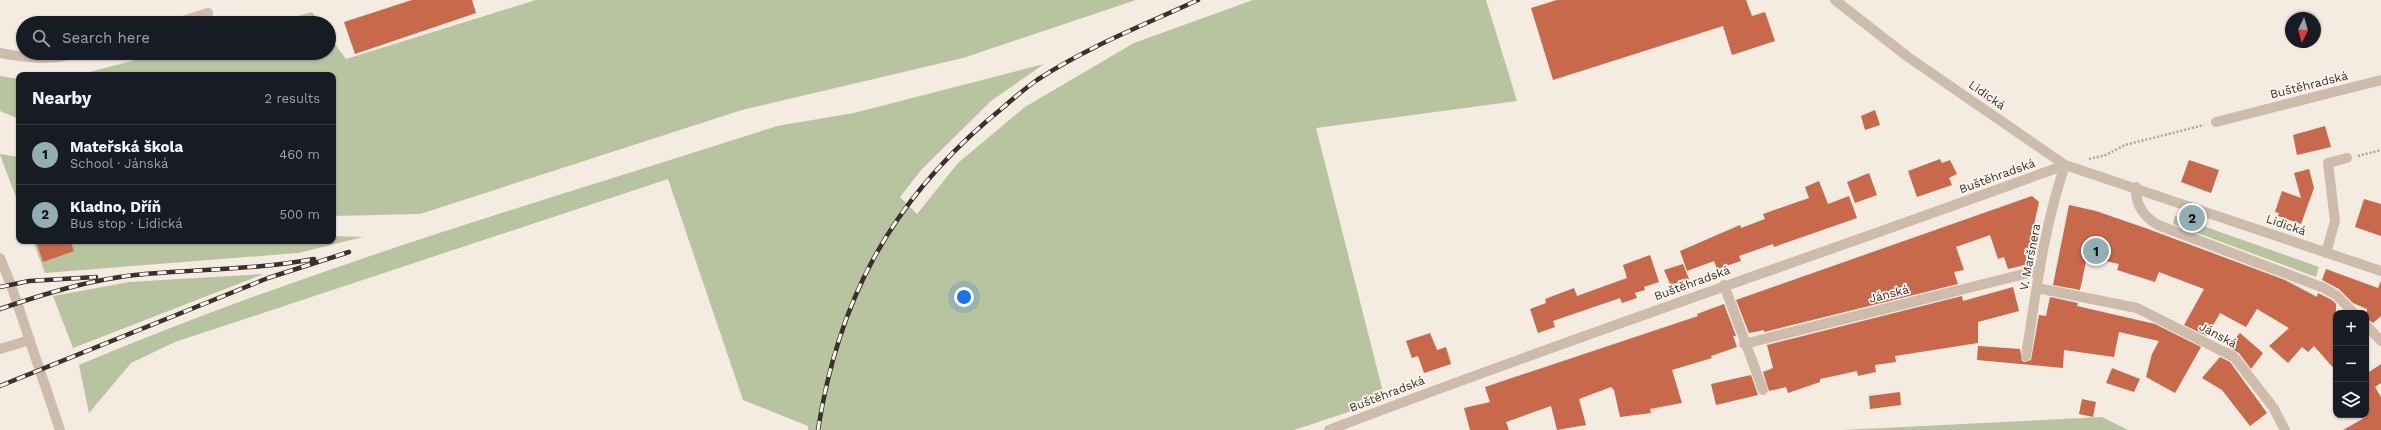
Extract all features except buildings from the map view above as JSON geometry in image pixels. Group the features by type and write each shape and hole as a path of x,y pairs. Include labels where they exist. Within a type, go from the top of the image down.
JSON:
{"street":[{"name":"Lidická","path":"1835,0 1908,57 2065,165 2136,187 2381,271"},
{"path":"201,16 208,14"},
{"path":"0,53 16,55"},
{"name":"Buštěhradská","path":"2216,122 2381,80"},
{"path":"2326,252 2335,221 2328,163 2347,158"},
{"name":"V. Maršnera","path":"2026,356 2040,270 2056,192 2065,165"},
{"name":"Buštěhradská","path":"1329,430 1724,285 2065,165"},
{"path":"2136,187 2139,206 2149,220 2158,225 2317,285 2336,295 2351,310"},
{"path":"0,258 30,340 60,430"},
{"name":"Jánská","path":"1744,344 2040,270"},
{"path":"1724,285 1744,344 1763,390"},
{"name":"Jánská","path":"2037,288 2137,308 2234,357 2273,407 2285,430"},
{"path":"2369,328 2381,341"},
{"path":"0,349 30,340"}],"path":[{"path":"2106,155 2126,145 2216,122"},
{"path":"2347,158 2381,150"}],"green space":[{"path":"536,0 1136,0 963,58 742,110 420,214 336,216 336,72 89,72 135,60 336,60 336,45 346,59"},
{"path":"1253,0 1486,0 1517,101 1316,128 1385,400 1294,430 808,430 808,426 743,400 668,179 175,342 131,363 89,413 79,365 165,330 251,298 338,267 513,209 777,126 854,113 1044,64 991,101 922,169 900,197 917,214 958,163 1025,107 1134,43"},
{"path":"312,12 315,16 298,16"},
{"path":"0,76 16,79 16,118 0,111"},
{"path":"0,155 16,157 16,197"},
{"path":"2175,216 2319,267 2316,277 2173,224"},
{"path":"336,236 363,237 336,244"},
{"path":"34,244 335,244 298,253 45,273"},
{"path":"264,274 73,348 53,296 129,282"},
{"path":"2102,417 2128,430 1842,430"}],"railway":[{"path":"818,430 827,383 839,340 854,298 873,259 896,222 922,186 953,152 988,120 1037,80 1096,47 1198,0"},
{"path":"0,386 268,278 349,252"},
{"path":"0,309 67,288 118,277 292,263 314,259"},
{"path":"0,287 29,281 96,277"}],"place":[{"name":"Kladno, Dříň","path":"2192,218"},
{"name":"Mateřská škola","path":"2096,251"}]}
